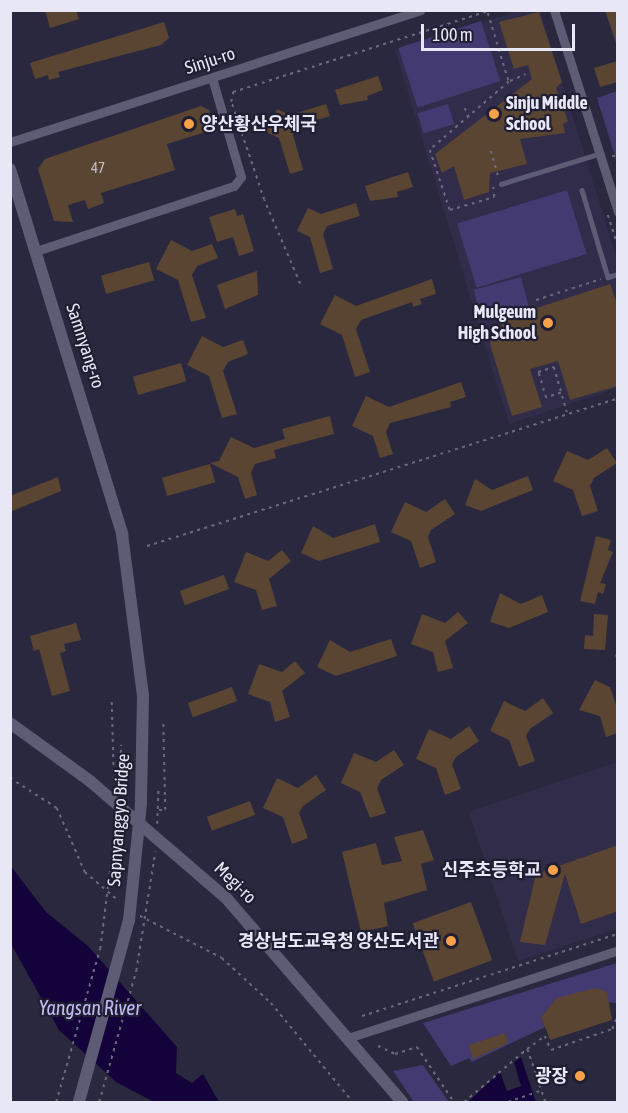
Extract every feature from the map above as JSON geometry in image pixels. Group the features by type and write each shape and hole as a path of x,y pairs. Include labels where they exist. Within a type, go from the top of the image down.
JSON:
{"street":[{"name":"Sinju-ro","path":"10,142 420,10"},
{"path":"554,10 618,213"},
{"path":"36,251 234,186 241,177 212,78"},
{"name":"Samnyang-ro","path":"10,169 122,534"},
{"name":"Sapnyanggyo Bridge","path":"79,1102 129,920 141,804 143,696 122,534"},
{"name":"Megi-ro","path":"10,723 90,781 227,899 351,1037 402,1102"},
{"path":"351,1037 618,950"}],"lane":[{"path":"501,184 600,153"},
{"path":"582,190 608,277 618,274"}],"path":[{"path":"300,284 277,237 231,96 491,10"},
{"path":"488,12 510,82"},
{"path":"491,151 501,184 491,188 494,197 450,210 430,150 510,82 526,74"},
{"path":"465,108 468,117"},
{"path":"611,156 618,156"},
{"path":"536,300 608,277"},
{"path":"561,393 546,398 538,372 554,367 567,413"},
{"path":"147,546 618,398"},
{"path":"616,657 618,646"},
{"path":"112,702 114,780 119,779"},
{"path":"158,810 165,810 163,721"},
{"path":"118,799 121,746"},
{"path":"10,778 57,808 85,872 124,905"},
{"path":"157,829 158,790"},
{"path":"56,1102 100,948 117,808"},
{"path":"99,1102 136,971 156,848"},
{"path":"133,911 222,958 271,1003 353,1102"},
{"path":"362,1016 618,934"},
{"path":"464,1102 545,1036 551,1050 612,1029 618,1015"},
{"path":"378,1046 395,1053 417,1047 454,1102"},
{"path":"527,1049 545,1102"},
{"path":"508,1102 541,1090"},
{"path":"10,1098 16,1102"}],"shaded area":[{"path":"518,11 540,11 617,259 617,388 509,424 395,50"},
{"path":"481,21 500,81 418,108 398,48"},
{"path":"618,92 617,163 597,98"},
{"path":"448,104 454,124 424,133 417,113"},
{"path":"567,190 587,254 477,288 457,224"},
{"path":"521,277 529,306 481,319 474,290"},
{"name":"신주초등학교","path":"617,762 617,929 518,961 469,812"},
{"path":"617,963 617,1003 557,998 541,1017 545,1027 472,1062 469,1058 451,1066 423,1023"},
{"path":"423,1065 449,1102 414,1102 393,1071"}],"water":[{"name":"Yangsan River","path":"10,865 46,912 88,946 177,1047 176,1073 192,1083 203,1074 219,1102 154,1102 116,1082 59,1030 11,944"},
{"path":"521,1057 536,1102 468,1102 500,1072 507,1091 521,1086 514,1062"}],"building":[{"path":"45,10 76,10 79,19 50,28"},
{"path":"605,10 618,10 618,43 616,43"},
{"path":"539,12 562,82 556,88 568,121 563,124 565,133 520,139 527,164 490,173 489,192 464,200 454,166 442,173 435,154 532,79 528,65 514,69 499,22"},
{"path":"164,22 169,38 161,45 58,72 60,77 49,80 48,75 35,79 30,63"},
{"path":"618,61 618,82 600,87 594,68"},
{"path":"378,76 383,90 367,96 368,100 340,105 335,90"},
{"path":"326,104 330,116 296,127 293,135 303,170 290,174 279,138 266,132 277,109 290,115"},
{"path":"201,106 209,110 215,129 167,144 175,170 101,193 104,203 88,209 85,200 68,205 73,222 54,221 38,169 45,159"},
{"path":"408,172 413,187 397,192 398,197 370,201 365,186"},
{"path":"356,203 360,216 327,226 323,234 333,269 320,273 310,237 297,231 308,208 321,214"},
{"path":"235,209 237,216 243,214 254,251 239,256 233,237 217,242 209,217"},
{"path":"171,240 192,251 212,244 218,258 197,266 192,275 206,318 191,322 178,280 156,269"},
{"path":"149,262 154,280 106,294 101,276"},
{"path":"257,271 258,295 225,309 217,285"},
{"path":"432,279 436,294 420,299 422,304 413,307 412,302 361,320 356,329 370,372 355,377 342,335 320,324 335,295 356,306"},
{"path":"610,284 618,307 618,386 570,400 558,361 530,369 542,407 512,416 490,344 492,332 503,329 500,320"},
{"path":"202,336 223,347 243,340 248,354 228,362 223,371 237,414 222,418 209,376 187,365"},
{"path":"181,363 186,381 138,395 133,377"},
{"path":"461,382 466,397 450,402 451,407 390,423 386,432 393,454 380,458 373,436 352,426 366,396 389,407"},
{"path":"330,416 334,434 274,450 276,458 255,464 251,473 257,495 245,499 238,477 210,463 219,461 231,437 254,448 285,439 282,429"},
{"path":"607,448 617,463 594,478 590,486 598,511 582,516 573,490 553,481 567,451 588,460"},
{"path":"210,464 215,482 167,496 162,478"},
{"path":"528,476 533,490 481,511 465,505 475,479 492,490"},
{"path":"58,477 61,491 10,512 10,496"},
{"path":"445,499 455,514 431,530 428,537 436,562 420,568 411,541 391,532 405,502 426,512"},
{"path":"375,524 380,542 319,561 301,553 313,526 333,538"},
{"path":"596,536 611,540 608,550 613,552 600,583 606,584 603,594 598,592 595,604 580,601"},
{"path":"282,550 291,561 269,579 277,606 262,610 256,590 234,582 246,552 268,561"},
{"path":"224,575 229,589 185,605 180,591"},
{"path":"500,593 521,604 542,595 548,612 509,628 490,622"},
{"path":"458,612 468,623 445,641 453,668 438,672 433,652 411,644 422,614 445,623"},
{"path":"594,614 608,615 605,650 584,649 585,635 593,636"},
{"path":"76,623 81,640 64,644 66,651 60,653 70,691 52,696 39,649 34,651 30,636"},
{"path":"391,639 397,656 336,676 317,667 330,640 350,652"},
{"path":"295,661 305,673 282,691 290,717 275,722 270,702 248,694 259,664 282,672"},
{"path":"595,680 610,687 618,711 618,733 606,737 600,716 579,710"},
{"path":"232,687 237,701 193,717 188,703"},
{"path":"543,698 553,713 530,729 526,736 535,761 519,767 509,740 490,731 504,701 525,711"},
{"path":"469,726 479,741 456,757 452,764 461,789 445,795 436,768 416,759 429,729 451,739"},
{"path":"394,750 404,765 381,780 377,788 386,813 370,818 360,792 341,783 354,753 376,762"},
{"path":"316,775 326,790 303,806 299,813 308,838 292,844 283,817 263,808 277,778 298,788"},
{"path":"250,801 255,815 212,831 207,817"},
{"path":"423,830 434,860 421,864 427,890 384,903 388,926 361,932 342,852 376,843 382,865 402,861 394,837"},
{"path":"618,845 618,911 581,924 565,874 545,945 520,942 536,874"},
{"name":"경상남도교육청 양산도서관","path":"471,902 492,960 434,981 413,923"},
{"path":"595,988 607,992 612,1020 550,1040 541,1017 557,998"},
{"path":"505,1033 508,1043 473,1059 469,1045"}],"place":[{"name":"Sinju Middle School","path":"494,114"},
{"name":"양산황산우체국","path":"189,124"},
{"name":"Mulgeum High School","path":"548,323"},
{"name":"신주초등학교","path":"553,870"},
{"name":"경상남도교육청 양산도서관","path":"451,941"},
{"name":"광장","path":"580,1076"}]}
